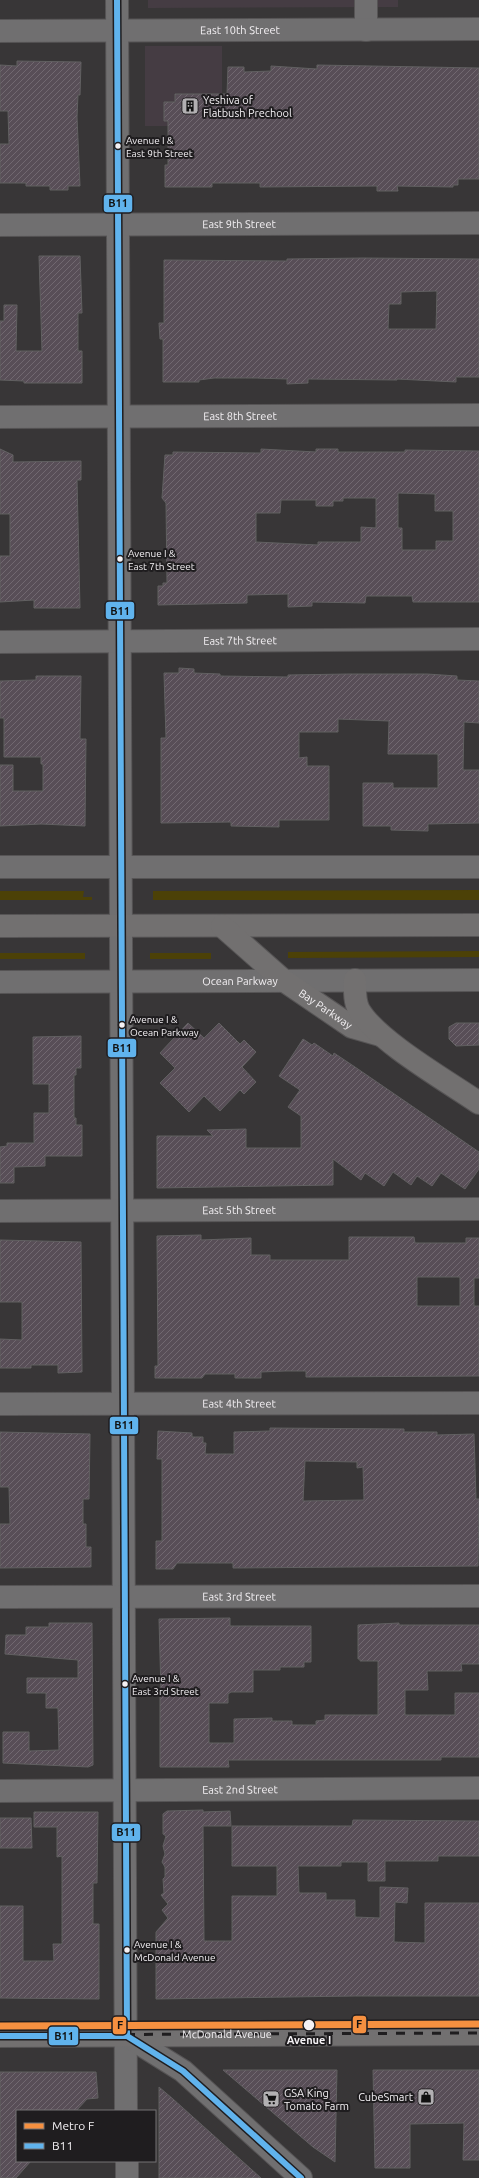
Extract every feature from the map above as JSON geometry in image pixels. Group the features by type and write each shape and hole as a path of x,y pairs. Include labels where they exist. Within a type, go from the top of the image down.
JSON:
{"main road":[{"path":"0,926 479,925"},
{"name":"Bay Parkway","path":"222,926 282,980 352,1026 380,1035"},
{"name":"Bay Parkway","path":"355,980 355,998 359,1009 380,1035 479,1103"},
{"name":"McDonald Avenue","path":"0,2036 479,2034"}],"street":[{"path":"117,0 126,1790 126,2110"},
{"path":"366,0 366,30"},
{"name":"East 10th Street","path":"0,31 479,29"},
{"name":"East 9th Street","path":"0,225 479,223"},
{"name":"East 8th Street","path":"0,417 479,415"},
{"name":"East 7th Street","path":"0,642 479,639"},
{"path":"0,867 479,867"},
{"name":"Ocean Parkway","path":"0,982 121,980 479,980"},
{"name":"East 5th Street","path":"0,1211 479,1209"},
{"name":"East 4th Street","path":"0,1404 479,1403"},
{"name":"East 3rd Street","path":"0,1597 479,1596"},
{"name":"East 2nd Street","path":"0,1791 479,1788"},
{"path":"127,2036 184,2071 301,2178"},
{"path":"127,2162 127,2178"}],"shaded area":[{"path":"148,0 398,0 398,7 148,8"},
{"path":"145,46 222,46 222,126 145,126"},
{"path":"479,890 479,900 153,900 153,891"},
{"path":"0,891 84,891 83,897 92,897 92,900 0,900"},
{"path":"479,951 479,957 288,958 288,952"},
{"path":"0,953 85,953 85,959 0,959"},
{"path":"150,953 211,953 211,959 150,959"}],"building":[{"path":"17,61 81,62 80,95 78,95 77,117 80,186 68,186 68,190 50,190 50,186 26,186 26,183 0,183 0,144 9,144 8,111 0,111 0,65 17,66"},
{"path":"317,65 479,68 479,179 458,179 458,185 453,185 453,187 397,186 398,191 377,191 377,186 260,187 260,183 212,183 212,187 165,187 165,165 168,165 168,121 164,121 164,102 175,102 175,94 227,94 228,67 244,67 244,72 271,71 271,66 317,69"},
{"path":"39,256 80,256 82,313 78,313 78,351 82,351 82,383 24,383 24,381 0,380 0,321 4,321 4,305 17,305 16,351 42,351"},
{"path":"287,259 479,259 479,377 456,377 456,382 397,379 308,379 308,383 287,384 287,379 214,378 199,380 199,382 163,382 163,339 160,339 159,323 164,323 164,260 287,261","holes":["437,291 436,329 388,329 389,304 401,304 401,292"]},
{"path":"0,449 13,455 13,462 81,461 81,480 77,480 80,608 34,608 34,600 0,602 0,556 10,556 10,514 0,514"},
{"path":"261,449 316,452 316,449 338,449 338,452 405,452 405,450 479,451 479,602 413,602 412,596 366,596 365,603 312,602 312,606 288,607 288,594 247,595 247,603 158,605 158,586 163,586 163,583 167,583 166,503 162,498 165,455 173,455 173,452 261,453","holes":["398,493 435,494 435,511 453,511 453,541 436,541 436,550 402,550 402,528 398,528","343,498 376,498 376,528 361,527 361,542 318,542 318,545 256,542 256,513 280,513 281,500 316,500 316,506 333,506 333,501 343,501"]},
{"path":"179,668 194,669 194,673 220,674 220,676 288,677 288,675 427,674 457,676 457,680 479,681 479,723 464,722 463,770 479,770 479,823 428,824 428,831 391,830 391,826 363,826 363,783 393,783 393,788 438,788 438,754 388,754 389,721 338,719 338,732 299,732 299,758 307,757 307,766 329,766 329,820 279,820 279,827 231,826 231,822 161,823 161,738 166,738 164,673 179,673"},
{"path":"36,676 81,676 80,739 86,739 85,826 41,824 0,826 0,765 13,765 13,791 43,791 43,764 41,764 41,757 4,757 4,718 0,718 0,681 36,680"},
{"path":"188,1023 204,1038 219,1023 240,1044 244,1040 256,1052 242,1067 256,1082 244,1094 240,1090 220,1111 204,1096 189,1112 160,1083 175,1068 160,1053"},
{"path":"456,1023 479,1023 479,1045 456,1046 449,1039 449,1027"},
{"path":"81,1036 81,1068 76,1068 76,1075 74,1075 74,1118 76,1118 76,1125 82,1125 82,1156 45,1156 45,1166 14,1167 14,1183 0,1183 0,1147 7,1146 7,1143 34,1143 34,1113 49,1113 49,1084 33,1084 33,1037"},
{"path":"303,1039 312,1045 314,1043 333,1056 334,1053 479,1152 479,1169 465,1189 441,1173 432,1186 417,1176 411,1185 393,1172 384,1186 365,1173 361,1180 333,1159 333,1185 157,1188 157,1136 213,1136 207,1130 246,1129 246,1148 301,1148 301,1116 288,1107 300,1090 279,1076"},
{"path":"201,1235 201,1240 251,1238 251,1255 270,1255 270,1260 349,1260 349,1237 414,1237 415,1243 466,1243 466,1238 479,1238 479,1278 474,1278 474,1306 479,1306 479,1376 306,1377 306,1371 285,1371 261,1372 261,1378 235,1378 235,1374 205,1374 202,1378 155,1378 155,1366 158,1366 157,1236","holes":["417,1277 460,1277 460,1306 417,1306"]},
{"path":"0,1240 81,1242 82,1372 58,1373 58,1365 31,1365 31,1368 0,1368 0,1339 22,1340 22,1302 0,1302"},
{"path":"270,1428 404,1429 404,1432 437,1432 437,1435 474,1434 476,1499 479,1499 478,1566 233,1568 233,1563 177,1563 173,1569 156,1569 156,1541 162,1541 162,1459 157,1459 158,1431 192,1433 192,1437 203,1437 203,1443 206,1443 205,1454 234,1454 234,1432 270,1431","holes":["305,1461 357,1462 357,1468 363,1467 364,1500 303,1501"]},
{"path":"0,1432 90,1434 89,1499 83,1499 83,1524 86,1524 86,1547 91,1547 91,1567 0,1568 0,1524 10,1524 9,1487 0,1487"},
{"path":"230,1618 230,1626 311,1626 311,1662 304,1662 304,1667 280,1667 280,1670 253,1670 253,1692 231,1692 228,1694 228,1703 209,1703 209,1743 234,1743 234,1719 272,1718 272,1721 292,1721 292,1725 316,1725 316,1721 325,1720 325,1715 378,1715 378,1661 360,1661 360,1659 358,1659 358,1625 399,1623 399,1625 479,1625 479,1664 461,1664 462,1671 427,1671 428,1690 405,1690 405,1715 455,1715 455,1693 479,1693 479,1757 441,1757 441,1760 228,1760 229,1767 160,1767 161,1692 159,1619"},
{"path":"49,1623 92,1623 93,1765 88,1767 3,1763 3,1732 29,1732 29,1751 59,1750 58,1708 46,1708 46,1693 27,1693 27,1678 78,1678 78,1660 5,1654 6,1635 26,1635 26,1627 49,1627"},
{"path":"203,1810 203,1812 230,1811 231,1826 203,1826 204,1941 232,1941 232,1896 277,1896 277,1866 232,1866 232,1826 352,1826 353,1820 479,1821 479,1856 438,1856 438,1861 385,1861 385,1881 368,1881 368,1862 341,1862 341,1866 298,1866 299,1893 326,1893 326,1900 355,1900 355,1917 380,1918 380,1887 408,1888 407,1903 395,1902 394,1942 425,1943 425,1903 479,1903 479,1996 156,1999 156,1932 168,1918 162,1910 168,1904 161,1895 164,1893 163,1879 165,1877 165,1867 162,1862 165,1854 163,1846 166,1836 163,1834 163,1814 167,1811"},
{"path":"34,1812 98,1812 97,1883 93,1883 93,1924 99,1924 99,1999 0,1998 0,1906 23,1906 23,1961 54,1961 53,1944 62,1944 62,1856 57,1857 57,1827 34,1827"},
{"path":"0,1818 31,1818 32,1848 0,1848"},
{"path":"223,2070 337,2070 335,2162 313,2147"},
{"name":"CubeSmart","path":"373,2070 479,2070 479,2160 463,2160 464,2123 410,2124 410,2168 375,2168"},
{"path":"0,2072 96,2072 98,2098 87,2099 77,2110 16,2110 16,2162 30,2162 16,2178 0,2178"},
{"path":"159,2087 173,2099 261,2178 159,2178"}],"railway":[{"path":"0,2035 479,2033"}],"metro line":[{"name":"F","path":"0,2026 479,2024"}],"transit line":[{"name":"B11","path":"117,0 127,2036"},
{"name":"B11","path":"0,2036 127,2036"},
{"name":"B11","path":"127,2036 183,2071 301,2178"}],"place":[{"name":"Yeshiva of Flatbush Prechool","path":"190,106"},
{"name":"Avenue I & East 9th Street","path":"118,146"},
{"name":"Avenue I & East 7th Street","path":"120,559"},
{"name":"Avenue I & Ocean Parkway","path":"122,1025"},
{"name":"Avenue I & East 3rd Street","path":"125,1684"},
{"name":"Avenue I & McDonald Avenue","path":"127,1950"},
{"name":"Avenue I","path":"309,2025"},
{"name":"CubeSmart","path":"426,2097"},
{"name":"GSA King Tomato Farm","path":"271,2099"}]}
